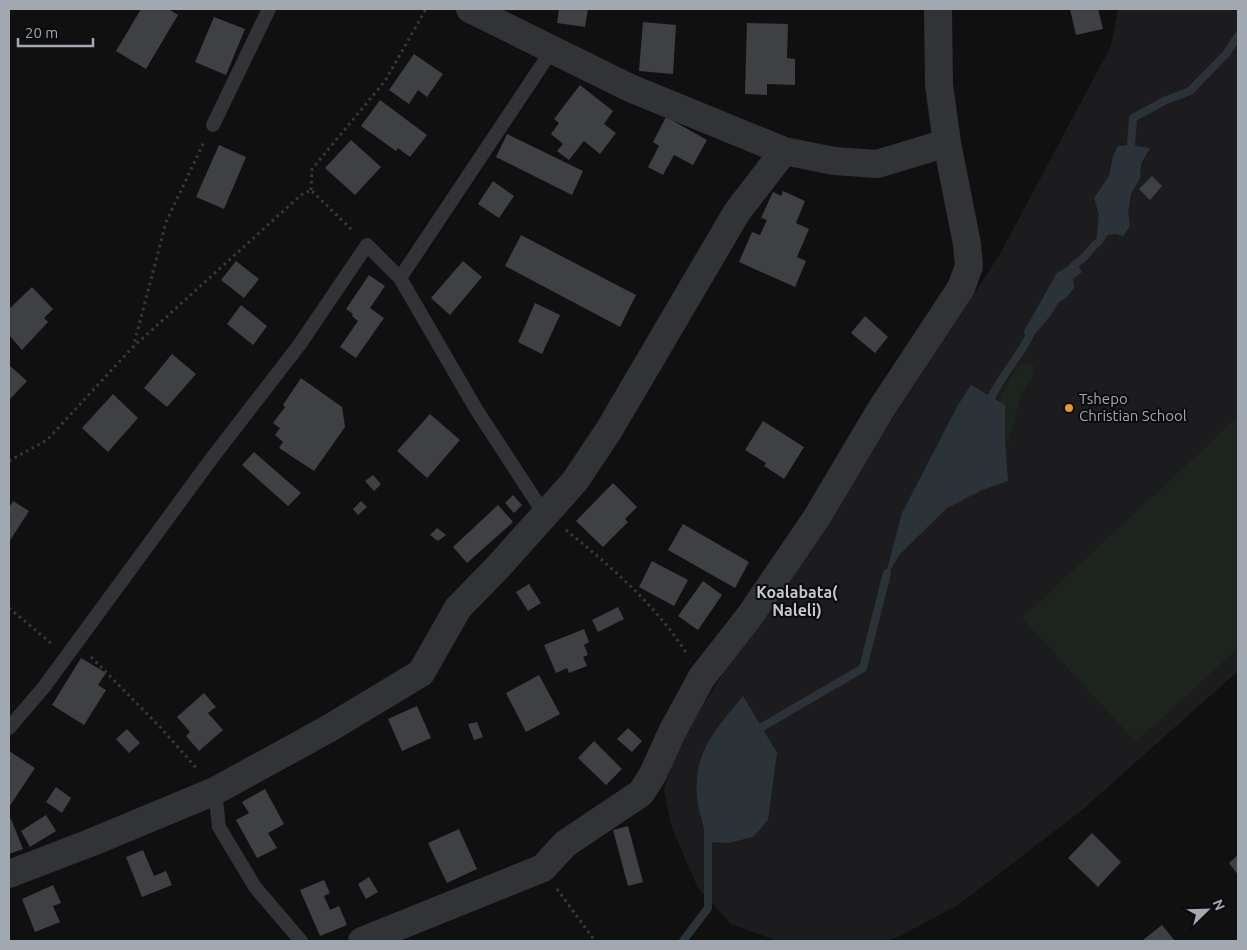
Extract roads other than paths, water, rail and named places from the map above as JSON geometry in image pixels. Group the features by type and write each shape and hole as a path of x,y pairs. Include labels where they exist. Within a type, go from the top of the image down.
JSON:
{"street":[{"path":"470,9 630,88 784,151 834,161 878,164 947,143"},
{"path":"362,941 543,868 565,844 641,793 653,774 672,732 702,677 750,616 817,517 880,411 961,288 969,266 967,244 947,143 939,85 938,9"},
{"path":"9,874 90,843 215,791 328,729 422,673 458,608 546,515 575,481 609,430 737,212 784,151"}],"lane":[{"path":"213,125 269,9"},
{"path":"400,278 552,50"},
{"path":"9,728 44,687 212,458 300,344 367,245 400,278 476,409 546,515"},
{"path":"215,791 219,827 255,888 301,941"}],"waterway":[{"path":"1129,154 1133,118 1164,101 1190,91 1226,54 1238,36"},
{"path":"1070,270 1096,244"},
{"path":"988,404 1031,333"},
{"path":"758,734 762,727 863,668 887,573"},
{"path":"683,941 708,908 708,831"}],"place":[{"name":"Tshepo Christian School","path":"1069,408"}],"district":[{"name":"Koalabata( Naleli)","path":"797,601"}]}
